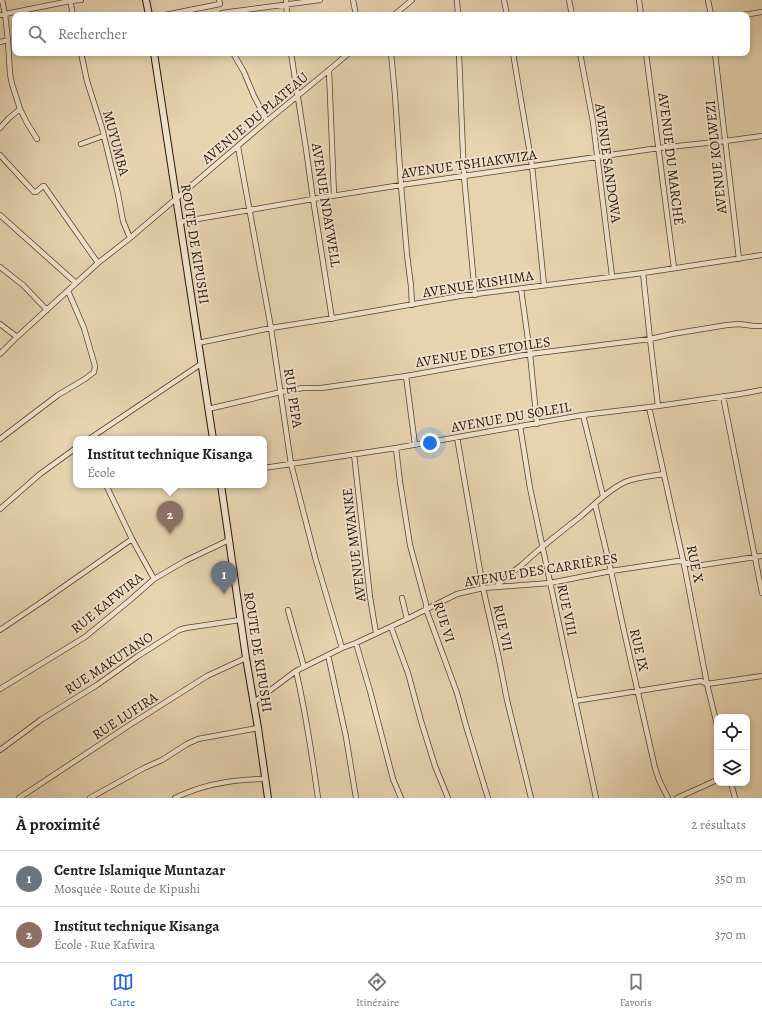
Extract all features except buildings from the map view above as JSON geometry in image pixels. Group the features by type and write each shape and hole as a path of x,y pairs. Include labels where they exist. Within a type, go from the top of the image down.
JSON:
{"main road":[{"path":"146,0 148,12"},
{"name":"ROUTE DE KIPUSHI","path":"154,56 212,436"},
{"name":"ROUTE DE KIPUSHI","path":"221,488 230,540 240,620 268,798"}],"street":[{"path":"2,0 2,14 8,40 11,80 20,109 37,139"},
{"path":"12,12 81,0"},
{"path":"234,12 286,3 320,0"},
{"path":"353,0 355,12"},
{"path":"398,12 412,0"},
{"path":"457,0 458,12"},
{"path":"504,0 506,12"},
{"path":"570,0 572,12"},
{"path":"639,0 641,12"},
{"path":"708,0 710,12"},
{"path":"70,1 72,12"},
{"path":"178,12 220,2 222,12"},
{"path":"2,14 12,12"},
{"path":"750,14 762,12"},
{"path":"0,42 8,40"},
{"name":"MUYUMBA","path":"82,56 118,194 123,221 130,238"},
{"path":"235,56 267,121"},
{"name":"AVENUE NDAYWELL","path":"292,56 332,318"},
{"name":"AVENUE DU PLATEAU","path":"0,354 98,264 345,56"},
{"path":"391,56 396,95 401,185 412,305"},
{"path":"459,56 464,176 475,295"},
{"path":"513,56 532,166 544,285"},
{"name":"AVENUE SANDOWA","path":"581,56 593,122 596,158 612,276"},
{"name":"AVENUE DU MARCHÉ","path":"646,56 674,268"},
{"name":"AVENUE KOLWEZI","path":"715,56 739,259"},
{"path":"329,70 334,195"},
{"path":"0,128 20,109"},
{"path":"81,144 103,136"},
{"name":"AVENUE TSHIAKWIZA","path":"180,222 334,195 401,185 659,148 762,136"},
{"name":"RUE PEPA","path":"238,147 271,328 291,464 315,557 342,648"},
{"path":"0,155 34,192 44,186 98,264"},
{"path":"0,215 76,283"},
{"name":"AVENUE KISHIMA","path":"198,343 271,328 475,295 762,256"},
{"path":"0,267 23,286 47,310"},
{"path":"643,273 658,406"},
{"path":"522,288 537,424"},
{"path":"0,439 58,395 94,372 95,366 84,328 68,291"},
{"path":"0,324 17,337"},
{"name":"AVENUE DES ETOILES","path":"208,409 303,388 321,388 406,376 530,354 650,339 727,325 739,324 762,326"},
{"path":"93,436 201,364"},
{"path":"406,376 415,445"},
{"name":"AVENUE DU SOLEIL","path":"267,468 415,445 583,415 658,406 762,390"},
{"path":"723,396 762,593"},
{"name":"RUE X","path":"649,407 683,561 714,714"},
{"path":"583,415 603,496"},
{"name":"RUE VIII","path":"520,426 530,488 596,798"},
{"name":"RUE VII","path":"457,438 483,588 499,659 506,700 531,798"},
{"name":"RUE VI","path":"396,448 410,545 426,604 426,609 457,693 488,798"},
{"path":"0,509 40,474 73,450"},
{"name":"AVENUE MWANKE","path":"354,454 370,597 376,633"},
{"path":"496,587 542,546 616,487 637,478 664,474"},
{"path":"107,488 154,580"},
{"name":"RUE IX","path":"595,504 655,768 668,798"},
{"path":"1,628 44,601 132,538"},
{"name":"RUE KAFWIRA","path":"0,689 85,637 154,580 185,561 230,540"},
{"name":"AVENUE DES CARRIÈRES","path":"253,703 296,671 457,594 483,588 550,583 611,571 678,561 683,561 696,566 762,556"},
{"path":"402,598 407,619"},
{"path":"288,610 304,667"},
{"name":"RUE MAKUTANO","path":"0,750 48,716 179,630 240,620"},
{"path":"390,627 408,673 435,766 448,798"},
{"path":"356,643 394,779 401,798"},
{"path":"328,655 346,737 356,798"},
{"name":"RUE LUFIRA","path":"19,798 207,676 246,658"},
{"path":"296,671 302,697 318,798"},
{"path":"575,701 701,681 707,684 762,676"},
{"path":"90,798 144,768 162,760 192,741 258,728"},
{"path":"175,798 207,786 245,780 265,779"},
{"path":"677,798 714,781"},
{"path":"732,786 735,798"}],"place":[{"name":"Institut technique Kisanga","path":"170,534"},
{"name":"Centre Islamique Muntazar","path":"224,594"}]}
